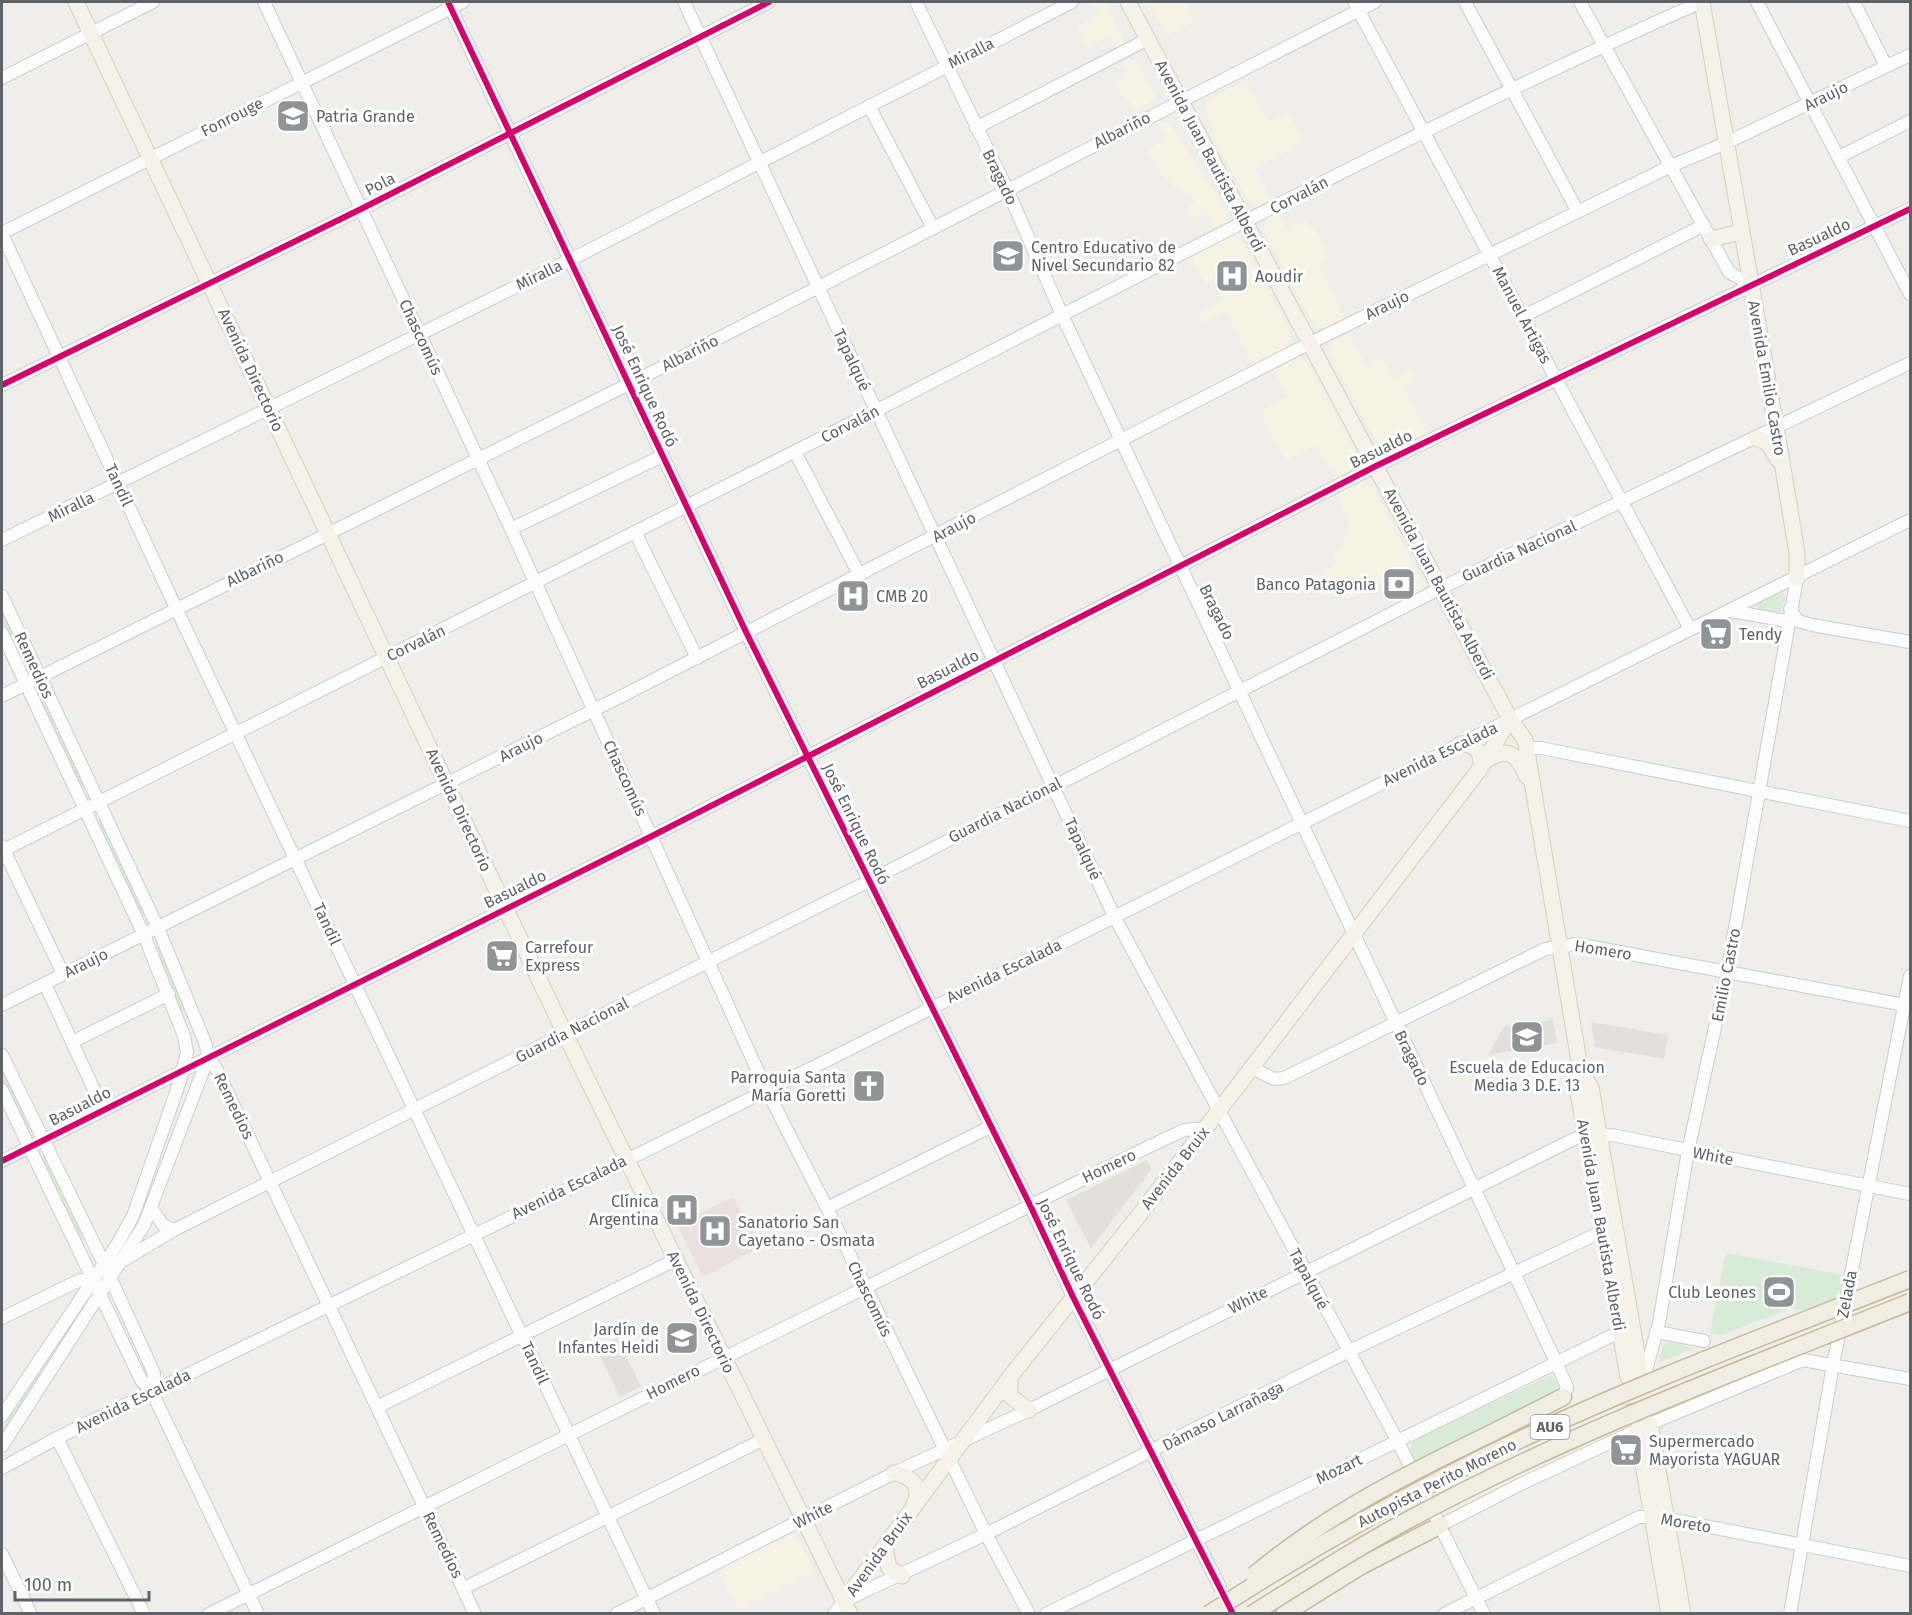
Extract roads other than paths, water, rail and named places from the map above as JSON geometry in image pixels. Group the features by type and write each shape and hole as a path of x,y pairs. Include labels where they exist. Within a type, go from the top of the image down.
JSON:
{"highway":[{"name":"Autopista Perito Moreno","path":"1208,1614 1341,1531 1485,1456 1705,1360 1911,1279"},
{"name":"Autopista Perito Moreno","path":"1252,1614 1411,1518 1478,1484 1718,1379 1911,1302"},
{"path":"1208,1614 1284,1549 1318,1525 1431,1463 1563,1397"},
{"path":"1284,1614 1328,1585 1441,1525"}],"main road":[{"name":"Avenida Directorio","path":"76,2 565,1034 847,1607"},
{"name":"Avenida Juan Bautista Alberdi","path":"1128,2 1510,719 1521,731 1527,748 1531,786 1581,1073 1591,1087 1601,1232 1638,1373"},
{"name":"Avenida Emilio Castro","path":"1701,2 1777,428 1797,553 1797,578"},
{"path":"1711,239 1741,232"},
{"path":"1756,438 1764,440 1772,447 1783,471"},
{"name":"Avenida Bruix","path":"847,1607 947,1453 961,1441 1206,1128 1482,766 1510,719"},
{"path":"1460,744 1467,744 1478,750 1482,766 1500,753 1513,755 1521,763 1531,786"},
{"name":"Avenida Juan Bautista Alberdi","path":"1593,1137 1627,1332"},
{"path":"1010,1377 1010,1396 1029,1410"},
{"path":"1644,1427 1660,1518 1683,1614"},
{"path":"894,1473 904,1474 915,1483 918,1492 913,1507"},
{"path":"1660,1518 1669,1614"},
{"path":"885,1548 889,1569 902,1576"}],"street":[{"path":"2,78 153,2"},
{"name":"Chascomús","path":"264,2 511,529 766,1089 827,1208 986,1534 1029,1614"},
{"name":"Fonrouge","path":"2,233 303,82 450,4 463,2"},
{"name":"Tapalqué","path":"684,2 1114,916 1396,1440 1484,1614"},
{"name":"Pola","path":"2,385 361,209 769,2"},
{"name":"Bragado","path":"916,2 1007,189 1062,315 1394,1022 1557,1362 1567,1388 1563,1397"},
{"name":"Miralla","path":"2,540 269,409 419,332 570,260 1072,2"},
{"name":"Albariño","path":"2,696 818,288 1181,100 1356,5 1375,2"},
{"path":"1465,2 1578,212"},
{"path":"1580,2 1729,272 1750,285"},
{"name":"Corvalán","path":"2,849 636,534 1424,132 1604,45 1701,2"},
{"path":"1757,2 1911,294"},
{"path":"1854,2 1886,66"},
{"name":"José Enrique Rodó","path":"450,4 746,632 1030,1205 1073,1297 1220,1587"},
{"name":"Manuel Artigas","path":"1356,5 1690,629"},
{"path":"976,128 1148,39"},
{"name":"Araujo","path":"2,1005 860,576 1310,343 1671,166 1726,143 1911,55"},
{"path":"869,106 933,228"},
{"path":"1839,157 1911,121"},
{"name":"Basualdo","path":"2,1161 652,836 1376,466 1911,209"},
{"path":"1524,316 1704,225"},
{"name":"Tandil","path":"2,233 176,608 654,1614"},
{"name":"Guardia Nacional","path":"104,1264 122,1261 174,1230 869,881 1441,588 1911,363"},
{"path":"795,452 860,576"},
{"path":"511,529 662,456"},
{"name":"Avenida Escalada","path":"2,1468 57,1438 626,1160 1911,520"},
{"path":"636,534 697,658"},
{"name":"Emilio Castro","path":"1638,1373 1657,1332 1688,1151 1727,973 1788,615 1797,578"},
{"name":"Remedios","path":"2,596 158,928 206,1045 208,1058 216,1068 476,1614"},
{"path":"1731,611 1788,615 1812,625 1911,642"},
{"name":"Remedios","path":"2,633 144,935 170,994 187,1052 183,1070 133,1216 104,1264 2,1416"},
{"path":"1527,748 1541,748 1911,821"},
{"path":"2,849 63,974"},
{"name":"Homero","path":"1252,1068 1274,1079 1284,1078 1545,949 1577,944 1908,1006"},
{"name":"Zelada","path":"1790,1614 1833,1365 1908,1006 1911,976"},
{"path":"45,984 103,1109"},
{"path":"72,1042 170,994"},
{"path":"2,1055 104,1264 154,1373 152,1392"},
{"path":"2,1446 141,1231 208,1058"},
{"path":"2,1089 141,1380 152,1392 258,1614"},
{"path":"827,1208 990,1127"},
{"name":"Homero","path":"209,1614 1030,1205 1184,1130 1206,1128"},
{"name":"White","path":"961,1441 1029,1410 1473,1187 1576,1138 1612,1135 1911,1194"},
{"path":"151,1208 163,1225 174,1230"},
{"name":"Dámaso Larrañaga","path":"847,1607 902,1576 1347,1352 1601,1232"},
{"path":"377,1407 675,1260"},
{"path":"2,1318 80,1280 93,1280"},
{"name":"Mozart","path":"1046,1614 1396,1440 1557,1362 1627,1332"},
{"path":"1657,1332 1704,1341"},
{"path":"1441,1525 1644,1427 1803,1359 1911,1379"},
{"path":"57,1438 144,1614"},
{"path":"464,1588 764,1439"},
{"name":"White","path":"616,1614 894,1473 947,1453"},
{"name":"Moreto","path":"1444,1614 1639,1517 1660,1518 1911,1566"},
{"path":"2,1554 31,1614"},
{"name":"Avenida Bruix","path":"834,1614 847,1607"}],"tunnel":[{"path":"1629,1380 1637,1430"}],"place":[{"name":"Patria Grande","path":"293,116"},
{"name":"Centro Educativo de Nivel Secundario 82","path":"1008,256"},
{"name":"Aoudir","path":"1232,276"},
{"name":"Banco Patagonia","path":"1399,584"},
{"name":"CMB 20","path":"853,596"},
{"name":"Tendy","path":"1716,634"},
{"name":"Carrefour Express","path":"502,956"},
{"name":"Escuela de Educacion Media 3 D.E. 13","path":"1527,1037"},
{"name":"Parroquia Santa María Goretti","path":"869,1086"},
{"name":"Clínica Argentina","path":"682,1210"},
{"name":"Sanatorio San Cayetano - Osmata","path":"715,1231"},
{"name":"Club Leones","path":"1779,1292"},
{"name":"Jardín de Infantes Heidi","path":"682,1338"},
{"name":"Supermercado Mayorista YAGUAR","path":"1626,1450"}]}
